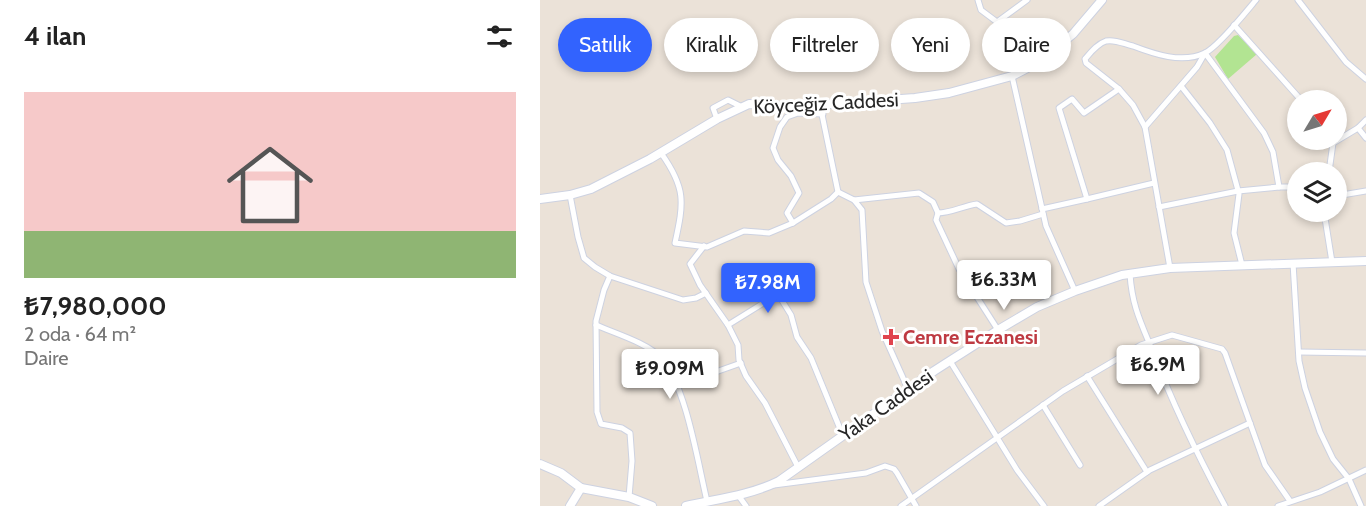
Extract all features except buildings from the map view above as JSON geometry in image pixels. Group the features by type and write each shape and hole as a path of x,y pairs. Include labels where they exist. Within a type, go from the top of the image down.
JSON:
{"street":[{"path":"978,0 981,10 997,22 1027,0"},
{"name":"Köyceğiz Caddesi","path":"540,199 570,195 608,181 748,104 821,110 949,93 1012,76 1039,62 1073,34 1102,0"},
{"path":"1145,127 1181,86 1205,53 1256,0"},
{"path":"1299,0 1346,62 1366,79"},
{"path":"1234,25 1293,90"},
{"path":"1170,268 1145,127 1133,105 1119,88 1086,63 1085,59 1099,44 1108,40 1118,41 1162,57 1187,57 1205,53"},
{"path":"1205,53 1264,133 1273,152 1279,188"},
{"path":"1359,73 1366,67"},
{"path":"1012,76 1046,226 1075,291"},
{"path":"1181,86 1210,123 1227,150 1238,191 1234,232 1242,265"},
{"path":"1087,199 1059,108 1072,99 1084,113 1119,88"},
{"path":"793,223 787,213 799,193 773,148 780,127 788,117 798,113 821,110 838,192"},
{"path":"1347,134 1358,128 1366,120"},
{"path":"1358,128 1366,138"},
{"path":"661,153 672,169 680,192 682,211 675,243 704,246 744,231 769,233 793,223 838,192"},
{"path":"938,213 977,204 1006,223 1020,221 1087,199 1154,183"},
{"path":"1159,207 1238,191 1287,188"},
{"path":"1347,194 1366,191"},
{"path":"838,192 854,200 862,210 866,282 873,306 908,389"},
{"path":"854,200 920,193 933,202 938,213 936,220 959,269 998,330"},
{"path":"570,195 584,258 610,276 683,300 696,298 706,293"},
{"path":"1326,222 1332,262"},
{"path":"704,246 690,264 728,325 738,345 746,376 765,404 798,467"},
{"name":"Yaka Caddesi","path":"686,506 770,486 908,389 998,330 1037,307 1075,291 1130,274 1170,268 1366,261"},
{"path":"1293,263 1299,352 1305,388 1320,432 1333,459 1349,479 1361,506"},
{"path":"1130,274 1134,307 1169,394 1225,506"},
{"path":"610,276 604,290 596,325 597,411 601,424 622,428 630,433 632,461 629,497"},
{"path":"728,325 794,282"},
{"path":"778,294 791,315 797,337 811,358 843,436"},
{"path":"596,325 643,346 660,357 670,370 685,407 707,501"},
{"path":"901,506 996,437 1087,376 1149,342 1172,335 1222,349 1228,359 1265,465 1290,501"},
{"path":"1299,352 1366,355"},
{"path":"950,361 1017,470 1044,506"},
{"path":"676,386 741,363"},
{"path":"1087,376 1147,472"},
{"path":"1043,405 1080,465"},
{"path":"1099,506 1147,472 1250,423"},
{"path":"540,464 561,474 581,488 629,497 652,506"},
{"path":"770,486 866,473 885,466 894,469 916,506"},
{"path":"1278,506 1320,492 1366,470"},
{"path":"570,506 581,488"},
{"path":"738,495 746,506"}],"green space":[{"path":"1238,35 1257,54 1228,79 1215,57 1234,36"}],"place":[{"name":"Cemre Eczanesi","path":"891,337"}]}
